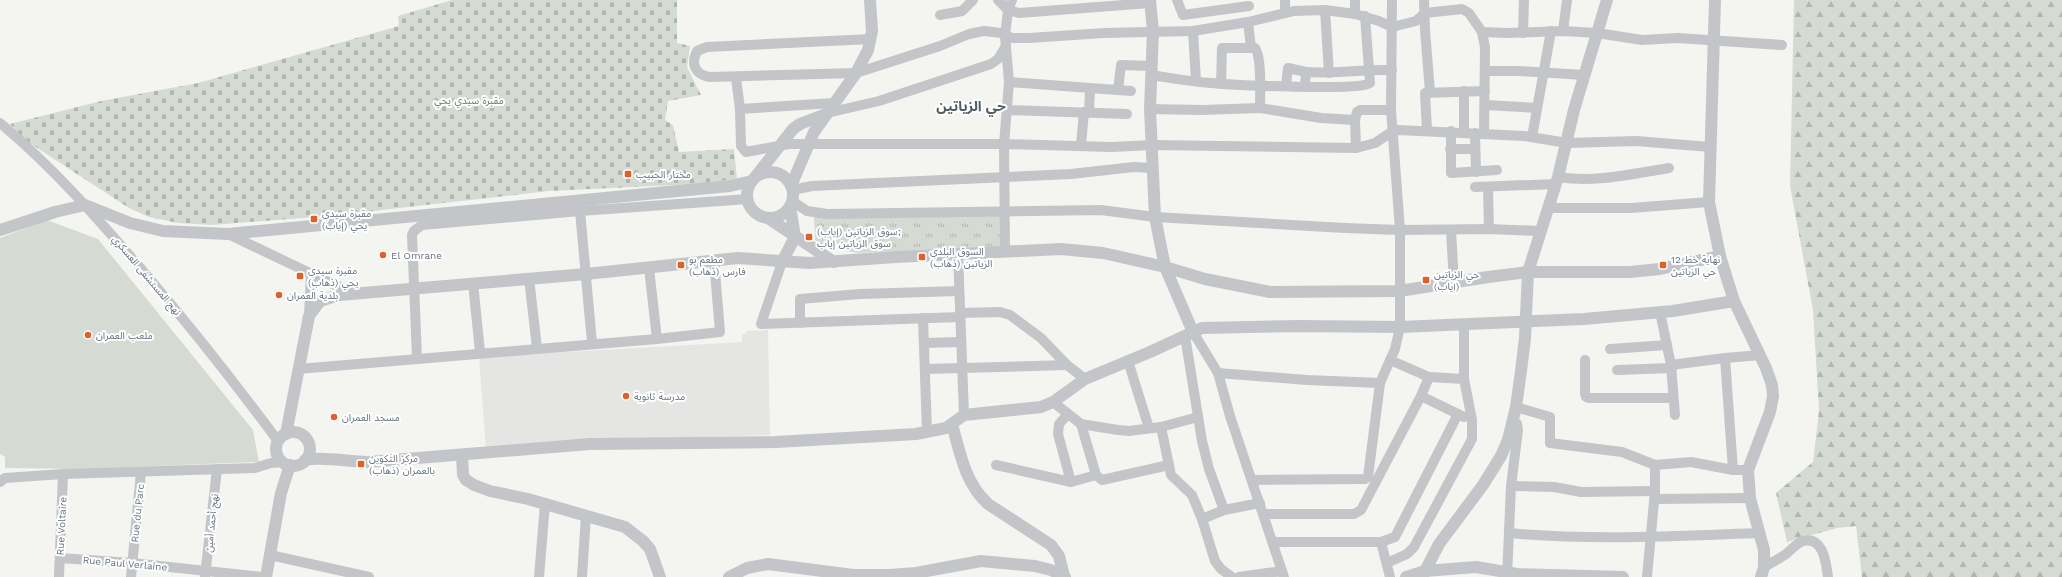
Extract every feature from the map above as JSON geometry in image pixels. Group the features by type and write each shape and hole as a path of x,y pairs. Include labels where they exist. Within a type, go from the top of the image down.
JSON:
{"street":[{"path":"768,218 782,214 791,196 814,132 856,73 868,50 871,39 872,18 870,0"},
{"path":"940,15 962,12 973,0"},
{"path":"998,0 1008,10 1018,14 1150,1 1153,31 1150,109 1155,217 1165,267 1189,334 1198,417 1209,469 1224,510"},
{"path":"1005,251 1004,144 1009,82 1005,36 1008,10 1012,0"},
{"path":"1177,0 1183,14 1225,5 1249,3 1251,48"},
{"path":"1285,0 1285,13"},
{"path":"1355,0 1355,14"},
{"path":"1372,489 1367,487 1367,479 1370,469 1380,383 1390,360 1400,327 1400,230 1391,110 1392,0"},
{"path":"1424,0 1430,92"},
{"path":"1523,33 1524,0"},
{"path":"1563,31 1567,0"},
{"path":"1423,574 1439,544 1483,485 1501,456 1512,423 1516,407 1526,320 1528,272 1557,181 1584,74 1607,0"},
{"path":"1715,0 1709,202 1720,256 1734,301 1760,355 1772,385 1773,396 1770,412 1748,470 1750,498 1764,550 1762,572"},
{"path":"871,39 707,47 697,51 693,58 694,66 703,76 736,78 856,73 940,46 968,34 989,31 1005,36 1029,38 1153,31 1193,31 1250,22 1285,13 1321,7 1365,16 1392,27 1416,21 1425,13 1467,5 1482,32 1485,47 1485,105 1480,133 1475,149 1476,172"},
{"path":"1321,7 1329,73"},
{"path":"1118,90 1121,65 1196,81 1221,84 1259,84 1342,88 1367,86 1370,83 1365,16"},
{"path":"1193,31 1196,81"},
{"path":"1532,136 1536,108 1545,72 1551,31"},
{"path":"1482,32 1523,33 1563,31 1596,33 1642,40 1678,38 1782,45"},
{"path":"740,109 829,110 879,101 991,64 998,59 1006,46"},
{"path":"1221,84 1222,48 1255,48 1257,52 1260,108"},
{"path":"1286,85 1288,68 1306,72 1329,73 1392,70"},
{"path":"1485,71 1584,74"},
{"path":"1305,86 1306,72"},
{"path":"736,78 740,109 740,146 742,150 751,153 780,145 1004,144 1356,148 1374,143 1393,131 1427,130 1532,136 1566,143 1636,141 1710,147"},
{"path":"1009,82 1132,91"},
{"path":"1081,145 1090,89"},
{"path":"1464,91 1464,132"},
{"path":"1427,130 1424,95 1430,92 1485,91"},
{"path":"1485,105 1536,108"},
{"path":"1150,109 1202,110 1260,108 1322,118 1355,120"},
{"path":"747,197 754,179 787,135 800,124 829,110"},
{"path":"1006,110 1126,114"},
{"path":"1356,148 1355,120 1357,112 1360,110 1391,110"},
{"name":"نهج المستشفى العسكري","path":"0,123 85,205 176,310 282,438"},
{"path":"1451,131 1451,173 1497,170"},
{"path":"1450,149 1475,149"},
{"path":"791,196 812,186 1072,174 1134,167 1153,168"},
{"path":"1474,187 1557,181 1597,180 1669,168"},
{"path":"0,230 55,212 85,205 130,223 163,231 228,234 730,186 754,179 761,174 774,172 786,178 791,196 794,237 782,262 761,324 1006,314 1041,338 1067,365 1085,379"},
{"path":"730,186 747,197 754,210 760,215 768,218 794,237 834,262"},
{"path":"1488,186 1489,229"},
{"path":"791,196 807,211 827,214 1100,210 1155,217 1400,230 1489,229 1540,231"},
{"path":"417,358 412,235 417,227 747,197"},
{"path":"1548,208 1631,208 1709,202"},
{"path":"580,211 592,343"},
{"path":"1451,230 1454,283"},
{"path":"228,234 335,285 365,292"},
{"path":"309,316 320,301 339,295 365,292 414,290 473,283 649,268 738,258 782,262 834,262 958,253 1061,249 1096,252 1165,267 1204,279 1270,292 1399,292 1528,272 1630,272 1660,269 1720,256"},
{"path":"958,253 964,415"},
{"path":"298,369 480,352 657,339 720,332 714,260"},
{"path":"649,268 657,339"},
{"path":"266,577 286,464 277,453 282,438 309,316 311,274"},
{"path":"529,278 537,348"},
{"path":"473,283 480,352"},
{"path":"800,323 800,299 860,294 959,291"},
{"path":"0,482 5,478 64,474 255,468 271,463 300,464 306,460 317,458 337,461 368,462 590,444 776,442 927,432 940,430 952,424 964,415 1034,409 1053,402 1085,379 1202,328 1214,326 1400,327 1526,320 1584,319 1660,312 1734,301"},
{"path":"1660,312 1671,366 1675,415"},
{"path":"923,318 927,432"},
{"path":"1387,563 1407,554 1414,547 1472,439 1472,420 1464,379 1464,324"},
{"path":"1189,334 1218,372 1230,416 1283,574 1239,577"},
{"path":"924,343 961,342"},
{"path":"1610,349 1667,345"},
{"path":"1617,370 1671,366 1725,358 1760,355"},
{"path":"1725,358 1733,470"},
{"path":"1390,360 1429,377 1464,379"},
{"path":"1585,360 1585,393 1589,398 1673,398"},
{"path":"1128,361 1149,428"},
{"path":"925,369 1067,365"},
{"path":"1218,372 1307,380 1380,383"},
{"path":"1264,514 1354,514 1361,510 1421,396 1429,377"},
{"path":"1421,396 1472,420"},
{"path":"1053,402 1081,424 1130,431 1161,427 1198,417"},
{"path":"1516,407 1550,417 1550,442 1622,452 1655,465 1698,463 1733,470 1748,470"},
{"path":"1068,414 1059,424 1058,434 1071,482"},
{"path":"1273,542 1381,542 1395,537 1458,414"},
{"path":"1507,575 1510,486 1518,430 1517,424 1512,423"},
{"path":"952,424 964,469 979,496 988,504 1051,545 1059,556 1065,577"},
{"path":"1081,424 1096,475 1102,480 1169,465"},
{"path":"1161,427 1171,475 1192,495 1202,519 1215,561 1221,570 1232,577"},
{"path":"282,438 299,433 308,442 310,448 306,460"},
{"path":"462,455 464,475 470,482 490,491 545,504 625,527 636,534 650,549 660,577"},
{"path":"996,465 1071,482 1096,475"},
{"path":"1647,577 1655,495 1655,465"},
{"name":"نهج أحمد أمين","path":"206,574 217,469"},
{"name":"Rue du Parc","path":"131,577 141,472"},
{"name":"Rue Voltaire","path":"59,577 64,474"},
{"path":"1252,480 1367,479"},
{"path":"1510,486 1554,487 1581,492 1750,498"},
{"path":"1202,519 1224,510 1260,503"},
{"path":"539,577 545,504"},
{"path":"582,577 586,516"},
{"path":"1509,533 1546,537 1652,537 1760,533"},
{"path":"1762,572 1802,542 1808,541 1821,548 1826,556 1828,577"},
{"path":"1381,542 1390,577"},
{"path":"270,555 369,577"},
{"name":"Rue Paul Verlaine","path":"60,558 132,563 206,574 263,577"},
{"path":"729,577 747,568 768,564 831,575 854,575 916,573 980,561 1034,566 1051,570 1065,577"},
{"path":"1406,577 1476,567 1507,575 1623,577"}],"shaded area":[{"name":"مدرسة ثانوية","path":"768,330 770,435 580,440 486,450 479,357 742,342 742,334 746,334 746,331"}],"green space":[{"name":"مقبرة سيدي يحي","path":"452,0 677,0 677,43 690,46 687,67 701,95 668,101 665,120 673,125 679,152 734,149 737,179 695,184 549,191 328,216 211,225 178,223 149,217 129,208 25,140 10,124 101,101 198,83 399,26 398,16"},
{"path":"1794,0 2062,0 2062,577 1862,577 1856,526 1837,528 1787,542 1776,493 1813,462 1819,411 1813,310 1790,186"},
{"path":"1003,214 1003,246 858,253 825,247 815,240 814,217"},
{"name":"ملعب العمران","path":"47,220 98,239 253,430 259,462 77,469 5,468 5,457 0,454 0,238"}],"place":[{"name":"مختار الحبيب","path":"628,174"},
{"name":"مقبرة سيدي يحي (إياب)","path":"314,219"},
{"name":"سوق الزياتين (إياب); سوق الزياتين إياب","path":"809,237"},
{"name":"El Omrane","path":"383,255"},
{"name":"السوق البلدي الزياتين (ذهاب)","path":"922,257"},
{"name":"مطعم بو فارس (ذهاب)","path":"681,265"},
{"name":"نهاية خط 12 حي الزياتين","path":"1663,265"},
{"name":"مقبرة سيدي يحي (ذهاب)","path":"300,276"},
{"name":"حي الزياتين (إياب)","path":"1426,280"},
{"name":"بلدية العمران","path":"279,295"},
{"name":"ملعب العمران","path":"88,335"},
{"name":"مدرسة ثانوية","path":"626,396"},
{"name":"مسجد العمران","path":"334,417"},
{"name":"مركز التكوين بالعمران (ذهاب)","path":"361,464"}],"district":[{"name":"حي الزياتين","path":"971,106"}]}
